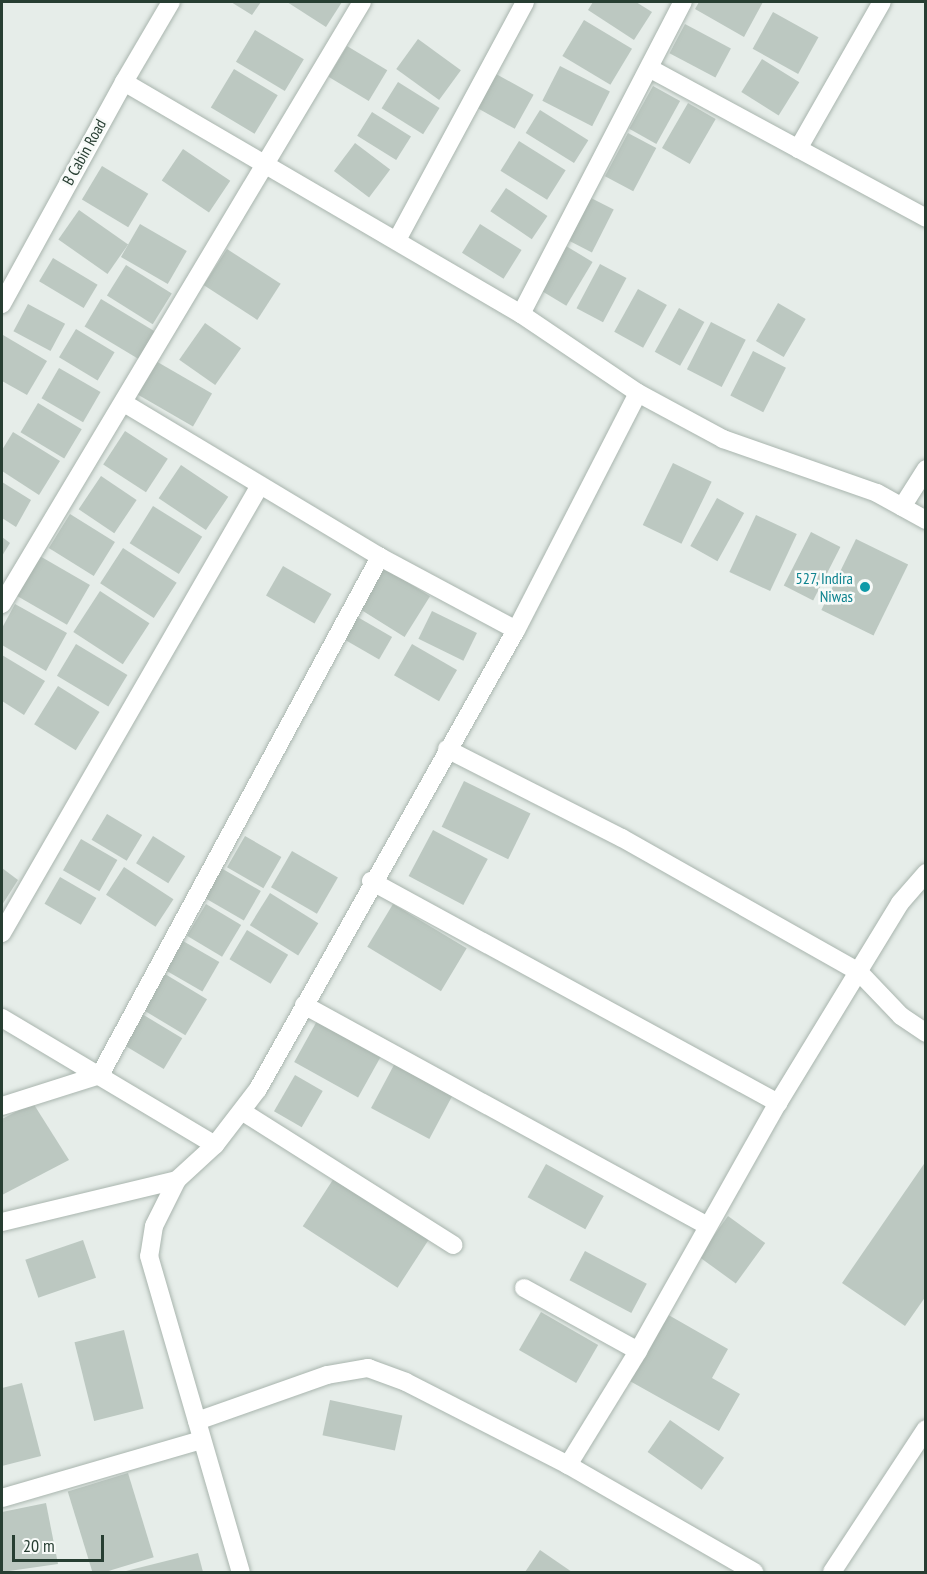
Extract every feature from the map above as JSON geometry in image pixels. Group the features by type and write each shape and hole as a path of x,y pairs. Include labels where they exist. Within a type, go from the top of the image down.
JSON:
{"street":[{"name":"B Cabin Road","path":"2,304 124,81 171,2"},
{"path":"2,604 124,404 362,2"},
{"path":"397,240 525,2"},
{"path":"521,314 683,2"},
{"path":"798,149 882,2"},
{"path":"649,68 926,218"},
{"path":"124,81 521,314 638,393 723,439 876,493 926,520"},
{"path":"241,1572 149,1256 154,1226 177,1180 215,1145 243,1112 371,881 516,630 638,393"},
{"path":"124,404 380,557 516,630"},
{"path":"902,507 926,469"},
{"path":"2,933 259,486"},
{"path":"2,1106 100,1075 380,557"},
{"path":"447,749 622,838 859,972 901,1016 926,1033"},
{"path":"568,1465 638,1351 778,1103 900,903 926,873"},
{"path":"371,881 778,1103"},
{"path":"304,1005 708,1226"},
{"path":"2,1018 215,1145"},
{"path":"243,1112 453,1245"},
{"path":"2,1222 177,1180"},
{"path":"524,1288 638,1351"},
{"path":"197,1421 327,1375 368,1368 406,1382 568,1465 754,1572"},
{"path":"832,1572 926,1429"},
{"path":"2,1498 202,1440"}],"building":[{"path":"231,2 261,2 252,15"},
{"path":"287,2 342,2 326,27"},
{"path":"593,2 636,2 652,12 634,40 588,10"},
{"path":"699,2 763,2 744,37 695,9"},
{"path":"773,12 818,37 798,74 753,49"},
{"path":"584,20 632,49 610,85 562,56"},
{"path":"685,24 731,48 715,78 670,53"},
{"path":"255,30 304,59 285,91 236,62"},
{"path":"418,39 461,70 439,100 396,69"},
{"path":"347,46 387,70 369,101 328,77"},
{"path":"762,59 799,82 779,115 741,92"},
{"path":"560,66 610,91 592,126 542,101"},
{"path":"234,69 278,95 255,134 211,108"},
{"path":"489,70 534,95 515,129 470,104"},
{"path":"398,82 440,108 423,134 382,108"},
{"path":"653,86 680,101 656,144 629,129"},
{"path":"688,103 716,119 690,164 662,148"},
{"path":"540,110 588,140 574,163 526,133"},
{"path":"372,112 411,136 396,160 357,136"},
{"path":"628,133 656,148 633,191 605,176"},
{"path":"519,141 566,170 547,200 500,171"},
{"path":"355,143 390,169 369,197 334,171"},
{"path":"183,149 230,181 209,212 162,181"},
{"path":"102,166 148,194 128,227 82,199"},
{"path":"506,188 547,216 532,239 490,211"},
{"path":"587,196 614,210 592,252 565,239"},
{"path":"79,210 128,244 108,274 58,239"},
{"path":"140,224 187,251 168,284 121,257"},
{"path":"480,224 522,250 504,279 462,253"},
{"path":"566,246 593,262 566,306 540,290"},
{"path":"227,249 281,284 257,320 204,285"},
{"path":"53,258 98,285 84,308 39,281"},
{"path":"600,264 626,278 603,322 577,308"},
{"path":"126,265 172,294 153,324 107,296"},
{"path":"638,289 667,305 643,348 614,332"},
{"path":"101,299 155,331 139,359 85,326"},
{"path":"778,303 806,319 784,357 756,341"},
{"path":"28,304 65,324 51,351 13,331"},
{"path":"679,308 704,322 680,366 655,352"},
{"path":"711,322 746,340 722,387 687,369"},
{"path":"205,323 241,348 215,385 179,360"},
{"path":"76,329 115,352 98,380 59,357"},
{"path":"3,335 47,361 27,395 2,381"},
{"path":"753,351 786,368 763,412 730,396"},
{"path":"154,360 212,394 193,426 135,393"},
{"path":"59,368 101,392 83,422 42,398"},
{"path":"38,403 82,429 64,458 20,432"},
{"path":"125,431 168,459 146,492 103,465"},
{"path":"13,432 60,461 39,495 2,471 2,450"},
{"path":"673,463 712,482 681,544 643,525"},
{"path":"181,465 228,497 206,530 159,498"},
{"path":"101,476 137,500 114,533 79,509"},
{"path":"2,482 31,500 16,527 2,518"},
{"path":"717,498 744,513 717,561 690,546"},
{"path":"153,506 202,537 179,574 130,543"},
{"path":"70,514 115,542 94,576 49,548"},
{"path":"756,515 797,534 770,591 729,572"},
{"path":"811,532 840,547 813,600 784,585"},
{"path":"2,537 10,543 2,556"},
{"name":"527, Indira Niwas","path":"856,539 908,564 873,635 821,610"},
{"path":"123,548 177,583 154,618 100,583"},
{"path":"38,555 90,585 67,625 15,595"},
{"path":"380,565 430,596 405,637 355,606"},
{"path":"283,566 331,594 314,623 266,595"},
{"path":"100,591 149,623 123,664 73,632"},
{"path":"15,604 67,633 46,671 2,645 2,628"},
{"path":"432,611 477,633 463,661 418,639"},
{"path":"354,615 392,637 379,660 341,638"},
{"path":"76,644 127,675 108,707 57,676"},
{"path":"412,644 457,670 439,701 394,675"},
{"path":"2,655 45,681 24,715 2,701"},
{"path":"58,686 100,712 76,750 34,724"},
{"path":"464,781 531,813 508,859 442,827"},
{"path":"107,814 142,835 127,861 92,840"},
{"path":"433,830 488,859 463,905 409,876"},
{"path":"153,836 185,856 168,883 136,863"},
{"path":"245,836 281,857 263,888 227,867"},
{"path":"81,839 117,860 99,891 63,870"},
{"path":"292,851 338,878 317,914 271,887"},
{"path":"124,867 173,899 156,927 106,895"},
{"path":"2,868 18,880 2,905"},
{"path":"221,868 261,891 244,920 204,897"},
{"path":"60,877 96,898 81,925 44,904"},
{"path":"270,893 318,923 298,955 250,925"},
{"path":"206,904 241,925 222,957 187,936"},
{"path":"393,904 467,948 441,991 367,947"},
{"path":"247,930 288,955 271,984 229,959"},
{"path":"183,941 219,962 202,991 166,970"},
{"path":"165,974 207,999 185,1035 143,1010"},
{"path":"142,1014 182,1038 164,1069 123,1045"},
{"path":"317,1021 381,1056 358,1097 294,1062"},
{"path":"395,1063 453,1094 429,1139 371,1108"},
{"path":"295,1075 323,1091 302,1127 274,1111"},
{"path":"33,1103 69,1160 2,1195 2,1119"},
{"path":"926,1161 926,1296 905,1326 842,1283"},
{"path":"546,1164 604,1196 585,1229 528,1197"},
{"path":"336,1175 431,1237 398,1288 303,1226"},
{"path":"728,1216 765,1243 736,1283 699,1256"},
{"path":"83,1240 96,1278 38,1298 25,1260"},
{"path":"585,1251 647,1284 631,1313 570,1280"},
{"path":"541,1312 598,1345 576,1383 519,1350"},
{"path":"665,1313 728,1349 712,1378 740,1394 719,1431 628,1380"},
{"path":"124,1330 144,1409 94,1421 75,1342"},
{"path":"22,1383 41,1456 2,1466 2,1388"},
{"path":"330,1400 402,1415 395,1451 323,1435"},
{"path":"670,1420 724,1458 702,1490 648,1452"},
{"path":"128,1473 154,1557 105,1572 92,1572 68,1491"},
{"path":"46,1503 58,1564 2,1572 2,1512"},
{"path":"540,1550 572,1572 525,1572"},
{"path":"198,1553 203,1572 122,1572"}],"place":[{"name":"527, Indira Niwas","path":"865,587"}]}
